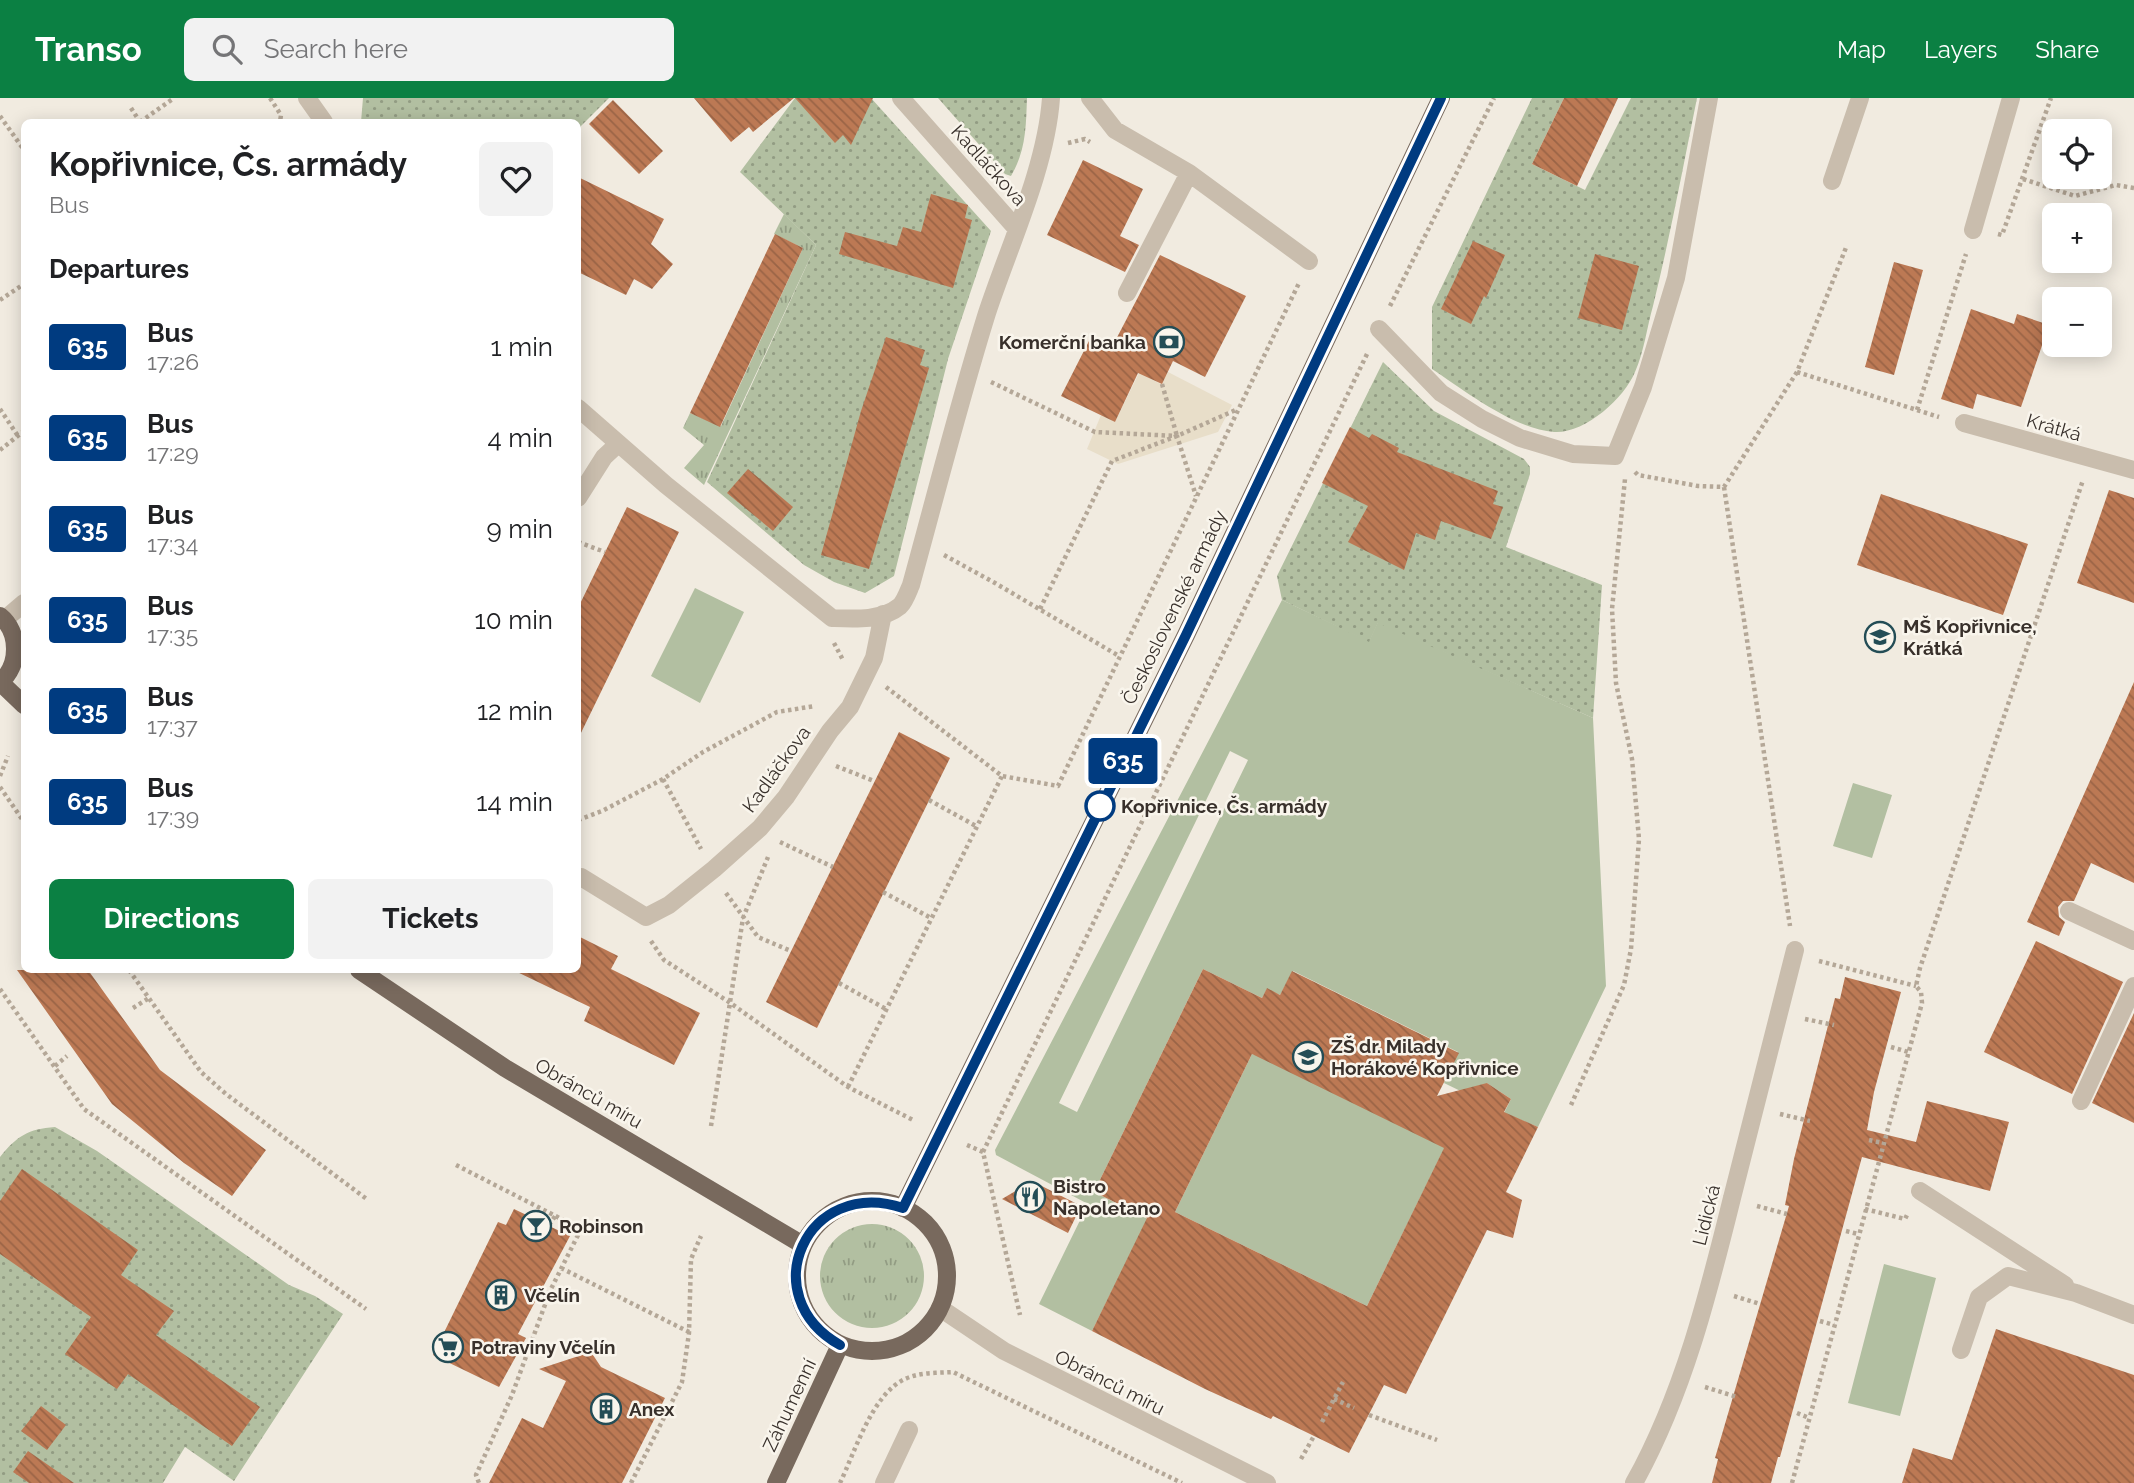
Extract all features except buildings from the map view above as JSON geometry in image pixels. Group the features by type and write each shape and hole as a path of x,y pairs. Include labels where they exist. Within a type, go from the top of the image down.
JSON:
{"main road":[{"name":"Československé armády","path":"903,1208 1186,635 1441,98"},
{"path":"2,618 13,633 16,648 13,664 0,682 21,702"},
{"name":"Obránců míru","path":"363,973 505,1068 803,1245"},
{"path":"875,1201 903,1208 927,1225 942,1250 947,1279 940,1308 923,1332 898,1347 869,1352 840,1345 827,1338 816,1327 801,1303 796,1274 803,1245 820,1222 845,1206 875,1201"},
{"name":"Záhumenní","path":"776,1483 840,1345"}],"street":[{"path":"307,98 320,114"},
{"name":"Kadláčkova","path":"901,98 1016,228"},
{"name":"Kadláčkova","path":"581,877 646,916 669,905 760,828 786,797 830,731 850,707 874,658 884,614 902,605 912,586 969,371 1036,171 1051,98"},
{"path":"1090,98 1115,130 1189,173 1309,261"},
{"path":"1379,329 1441,393 1482,419 1520,438 1573,454 1615,456 1643,387 1675,278 1709,98"},
{"path":"1832,181 1860,98"},
{"path":"1973,230 2011,98"},
{"path":"1127,293 1189,173"},
{"path":"581,411 618,444 832,618 857,620 884,614"},
{"name":"Krátká","path":"1964,423 2134,470"},
{"path":"581,493 604,457 618,444"},
{"path":"2,618 21,605"},
{"path":"2069,911 2134,941"},
{"name":"Lidická","path":"1634,1483 1656,1444 1687,1360 1718,1254 1795,950"},
{"path":"2081,1101 2134,986"},
{"path":"1920,1191 2076,1293"},
{"path":"1961,1350 1979,1297 2008,1276 2076,1293 2134,1315"},
{"name":"Obránců míru","path":"940,1308 1004,1351 1267,1483"},
{"path":"884,1483 909,1430"}],"path":[{"path":"144,119 174,98"},
{"path":"270,98 281,115 280,119"},
{"path":"1390,307 1494,98"},
{"path":"1917,410 1973,230 2002,235 2051,98"},
{"path":"131,108 138,119"},
{"path":"0,116 21,146"},
{"path":"2022,178 2075,195 2116,185 2134,188"},
{"path":"1792,1483 1922,1003 1921,992 1916,986 1821,962 1795,950 1784,895 1724,487 1797,372 1847,245"},
{"path":"878,695 886,687 1002,776 1058,786 1309,261"},
{"path":"0,300 21,286"},
{"path":"1020,1315 983,1152 1379,329"},
{"path":"969,371 1095,432 1177,436"},
{"path":"1797,372 1932,415"},
{"path":"1162,384 1197,497"},
{"path":"0,409 18,436"},
{"path":"1040,609 1112,461 1238,409"},
{"path":"0,450 21,434"},
{"path":"1571,1105 1624,985 1631,949 1639,839 1632,759 1616,683 1612,609 1625,478 1615,456"},
{"path":"1916,986 2090,459"},
{"path":"1638,475 1698,486 1724,487"},
{"path":"581,543 605,552"},
{"path":"923,544 1119,656"},
{"path":"581,819 602,811 663,779 703,752 777,712 824,705"},
{"path":"838,754 832,765 874,781"},
{"path":"0,776 8,755"},
{"path":"848,1087 1002,776"},
{"path":"663,779 729,900 758,937 791,950"},
{"path":"0,787 21,818"},
{"path":"929,800 976,826"},
{"path":"775,840 833,867"},
{"path":"711,1126 743,918 770,851"},
{"path":"884,892 931,918"},
{"path":"664,960 729,1002 848,1087 915,1121"},
{"path":"131,973 201,1072 226,1094 368,1200"},
{"path":"839,983 886,1009"},
{"path":"0,989 84,1109 366,1309"},
{"path":"134,1008 149,998"},
{"path":"1805,1018 1834,1025"},
{"path":"1891,1047 1908,1052"},
{"path":"55,1066 67,1056"},
{"path":"221,1100 226,1094"},
{"path":"1780,1114 1810,1121"},
{"path":"1869,1140 1883,1143"},
{"path":"967,1146 983,1152"},
{"path":"456,1165 581,1229 550,1291 512,1395 476,1475 479,1483"},
{"path":"1865,1209 1905,1219 1920,1191"},
{"path":"1755,1205 1787,1213"},
{"path":"549,1225 556,1215"},
{"path":"1846,1231 1858,1234"},
{"path":"631,1483 682,1382 689,1332 691,1259 701,1236"},
{"path":"561,1268 689,1332"},
{"path":"1732,1296 1760,1304"},
{"path":"1820,1321 1834,1325"},
{"path":"840,1483 879,1401 890,1389 906,1379 926,1373 953,1372 1182,1483"},
{"path":"1322,1422 1343,1382"},
{"path":"1703,1387 1737,1396"},
{"path":"1334,1399 1354,1408"},
{"path":"1797,1413 1809,1418"},
{"path":"1369,1415 1437,1440"},
{"path":"1301,1460 1314,1436"}],"green space":[{"path":"363,98 609,98 581,126 581,119 361,119"},
{"path":"795,98 871,98 991,231 948,359 894,576 865,593 834,582 804,565 707,482 816,245 740,172"},
{"path":"938,98 1027,98 1022,148 1011,176 1005,174"},
{"path":"1532,98 1564,98 1532,164 1585,190 1631,98 1697,98 1665,254 1638,364 1622,393 1602,413 1566,431 1539,429 1507,417 1432,369 1432,307"},
{"path":"784,214 816,245 704,485 684,468 704,445 683,428 690,413 721,426 803,248 774,234"},
{"path":"1383,362 1434,411 1524,459 1530,467 1506,547 1602,585 1593,718 1378,623 1369,642 1282,600 1277,576"},
{"path":"695,588 744,612 700,703 651,676"},
{"path":"1282,600 1369,641 1378,622 1593,718 1606,986 1538,1127 1504,1113 1511,1099 1487,1083 1477,1099 1444,1083 1458,1052 1293,971 1280,995 1267,989 1262,998 1203,969 1094,1192 1152,1221 1128,1259 1092,1331 1039,1304 1088,1204 996,1155 995,1150","holes":["1230,751 1248,760 1077,1112 1059,1103"]},
{"path":"1853,783 1892,795 1872,858 1833,846"},
{"path":"1252,1054 1462,1112 1367,1306 1175,1212"},
{"path":"55,1127 97,1151 289,1285 315,1296 343,1314 234,1481 185,1447 163,1483 0,1483 0,1157 24,1135"},
{"path":"872,1224 892,1228 909,1239 920,1256 924,1276 920,1296 909,1313 892,1324 872,1328 852,1324 835,1313 824,1296 820,1276 824,1256 835,1239 852,1228"},
{"path":"1884,1264 1936,1278 1900,1416 1848,1403"}],"shaded area":[{"path":"1168,372 1232,405 1218,432 1118,464 1087,449 1101,415 1115,422 1139,373 1161,384"}],"bus line":[{"name":"635","path":"840,1345 827,1338 816,1327 801,1303 796,1274 803,1245 820,1222 845,1206 875,1201 903,1208 1186,635 1441,98"}],"place":[{"name":"Komerční banka","path":"1169,342"},
{"name":"MŠ Kopřivnice, Krátká","path":"1880,637"},
{"name":"Kopřivnice, Čs. armády","path":"1100,806"},
{"name":"ZŠ dr. Milady Horákové Kopřivnice","path":"1308,1057"},
{"name":"Bistro Napoletano","path":"1030,1197"},
{"name":"Robinson","path":"536,1226"},
{"name":"Včelín","path":"501,1295"},
{"name":"Potraviny Včelín","path":"448,1347"},
{"name":"Anex","path":"606,1409"}]}
